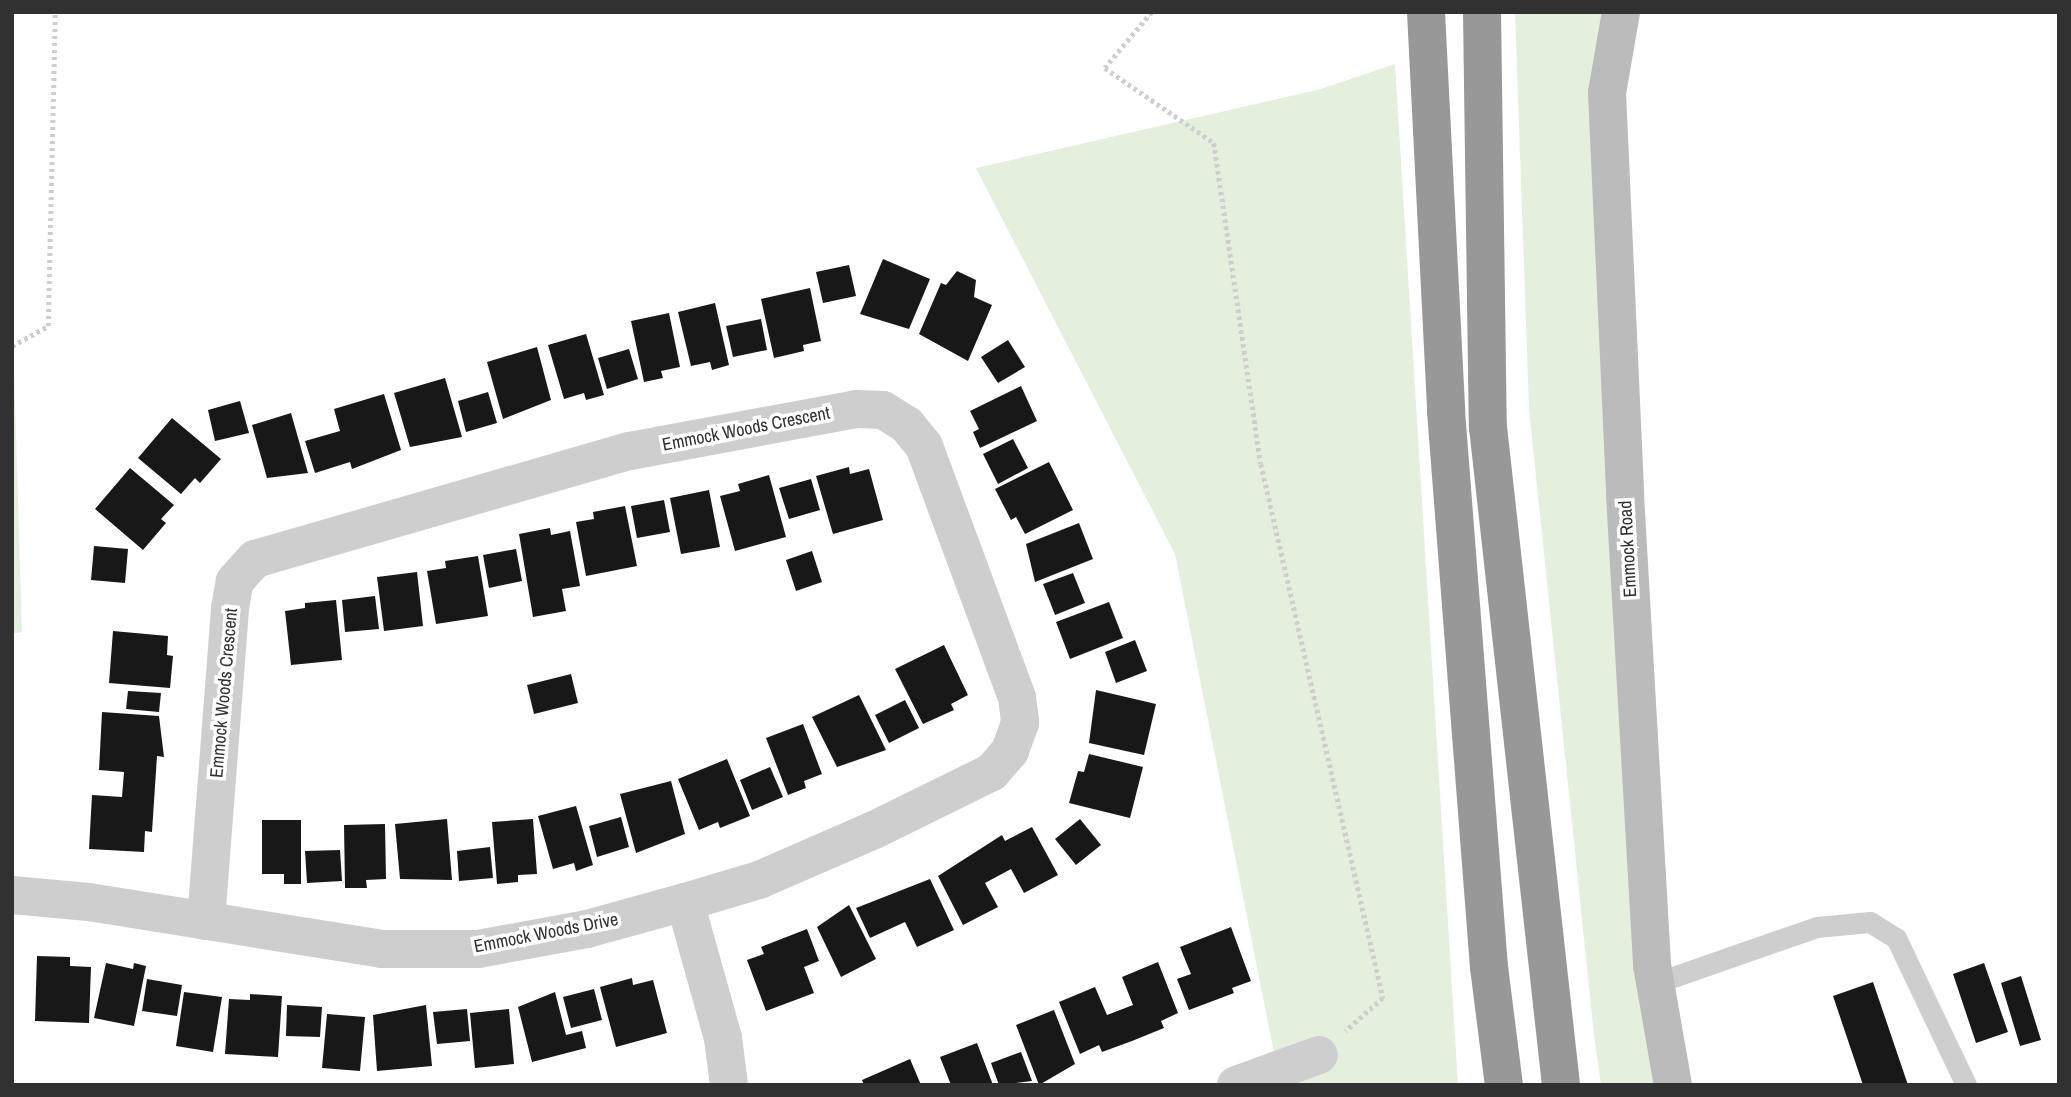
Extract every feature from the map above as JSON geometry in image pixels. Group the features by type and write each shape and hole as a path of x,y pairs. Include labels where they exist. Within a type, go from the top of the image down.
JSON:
{"highway":[{"path":"1426,12 1446,411 1488,953 1504,1085"},
{"path":"1482,12 1488,427 1561,1085"}],"street":[{"name":"Emmock Road","path":"1621,12 1607,93 1625,495 1656,983 1674,1085"},
{"name":"Emmock Woods Crescent","path":"206,921 230,608 235,581 255,559 630,451 856,409 883,410 907,425 924,446 1008,672 1020,723 1010,751 992,772 874,830 759,880 685,902"},
{"name":"Emmock Woods Drive","path":"12,895 34,894 382,949 478,949 587,929 685,902"},
{"path":"685,902 723,1038 729,1085"},
{"path":"1236,1085 1319,1055"}],"lane":[{"path":"1656,983 1817,927 1870,922 1896,938 1966,1085"}],"path":[{"path":"12,346 48,326 55,12"},
{"path":"1152,12 1105,68 1214,143 1261,464 1383,998 1319,1055"}],"green space":[{"path":"1515,12 1602,12 1660,1085 1601,1085 1594,1035 1529,409"},
{"path":"1395,64 1458,1085 1286,1085 1274,1053 1175,554 976,168 1321,89"},
{"path":"12,304 22,632 12,634"}],"building":[{"path":"883,259 930,279 909,329 860,314"},
{"path":"849,265 856,296 823,303 816,272"},
{"path":"957,271 976,280 974,297 992,305 968,361 919,334 941,283 946,285"},
{"path":"810,288 821,341 803,345 804,351 774,358 761,299"},
{"path":"715,303 729,365 712,370 710,362 691,366 678,312"},
{"path":"669,313 680,367 661,371 663,378 644,382 631,321"},
{"path":"761,319 767,350 733,357 726,326"},
{"path":"586,334 604,395 586,400 584,393 564,399 548,345"},
{"path":"1008,340 1025,367 998,383 981,357"},
{"path":"537,347 551,400 503,419 487,362"},
{"path":"629,349 638,379 607,389 598,358"},
{"path":"445,378 462,437 410,447 394,393"},
{"path":"1021,386 1037,421 980,448 973,432 979,429 970,411"},
{"path":"488,392 497,423 466,432 458,401"},
{"path":"384,394 401,450 352,469 350,462 315,473 305,441 340,431 334,409"},
{"path":"240,401 249,433 215,441 208,410"},
{"path":"291,413 308,473 267,478 252,425"},
{"path":"172,418 221,459 200,483 195,478 181,494 138,458"},
{"path":"1013,439 1028,468 998,484 983,454"},
{"path":"1049,462 1073,510 1025,534 1016,517 1011,520 995,489"},
{"path":"849,467 850,474 869,469 883,520 833,534 816,476"},
{"path":"130,468 174,505 161,519 166,523 143,550 95,509"},
{"path":"769,475 786,537 735,551 720,496 740,491 738,484"},
{"path":"811,479 820,510 789,519 779,488"},
{"path":"709,490 720,547 681,554 670,498"},
{"path":"664,500 670,532 637,538 631,506"},
{"path":"625,506 637,566 586,576 576,522 594,519 593,512"},
{"path":"1079,523 1093,559 1035,582 1026,544"},
{"path":"550,528 551,535 570,531 580,586 562,589 566,611 533,617 519,534"},
{"path":"94,546 128,549 125,583 91,580"},
{"path":"516,549 522,581 489,588 483,555"},
{"path":"812,551 822,582 796,591 786,560"},
{"path":"478,556 488,616 436,624 427,571 446,568 445,561"},
{"path":"417,572 423,626 384,631 377,577"},
{"path":"1073,573 1085,603 1055,615 1043,584"},
{"path":"375,596 379,629 345,632 342,600"},
{"path":"336,600 342,660 291,665 285,611 305,608 305,603"},
{"path":"1109,602 1123,638 1070,659 1056,622"},
{"path":"113,631 168,636 167,655 173,656 170,688 109,683"},
{"path":"1135,640 1147,671 1116,683 1105,652"},
{"path":"944,645 968,695 951,704 954,710 923,724 895,669"},
{"path":"571,674 578,703 534,714 527,685"},
{"path":"1096,690 1156,704 1144,755 1089,743"},
{"path":"128,691 161,693 159,712 126,709"},
{"path":"859,695 886,750 837,767 812,717"},
{"path":"905,700 919,728 889,743 875,715"},
{"path":"102,712 159,716 164,757 157,756 152,832 145,831 144,852 89,849 92,795 122,797 124,772 99,770"},
{"path":"803,724 822,774 804,781 806,788 788,795 766,738"},
{"path":"1089,754 1143,767 1130,818 1069,803 1078,771 1084,772"},
{"path":"727,759 750,816 720,828 718,822 699,830 678,779"},
{"path":"770,767 783,797 752,810 740,780"},
{"path":"671,781 685,834 636,853 620,794"},
{"path":"576,806 593,865 576,871 574,863 553,869 538,816"},
{"path":"621,817 629,847 597,857 589,826"},
{"path":"447,819 452,880 400,879 395,824"},
{"path":"533,819 537,874 518,875 518,882 497,884 492,822"},
{"path":"1080,819 1101,845 1076,865 1055,839"},
{"path":"262,820 301,820 301,884 284,884 284,874 262,874"},
{"path":"385,824 386,879 366,880 367,888 345,888 344,825"},
{"path":"1032,827 1058,875 1024,893 1011,869 985,883 998,907 963,925 938,876 1002,835 1005,841"},
{"path":"490,847 493,878 459,881 457,851"},
{"path":"340,850 342,881 307,883 305,851"},
{"path":"930,879 954,930 917,947 905,922 870,938 856,908"},
{"path":"849,905 876,959 841,977 817,927"},
{"path":"1231,927 1251,981 1232,988 1234,993 1189,1010 1177,979 1191,974 1180,947"},
{"path":"807,929 819,961 804,967 814,993 766,1011 747,960 764,954 761,947"},
{"path":"37,956 70,957 70,966 91,967 89,1023 35,1021"},
{"path":"1158,962 1178,1013 1161,1021 1164,1028 1102,1052 1099,1045 1080,1054 1059,1002 1095,987 1107,1015 1133,1005 1122,977"},
{"path":"106,963 133,969 134,963 146,966 134,1026 94,1018"},
{"path":"1984,963 2008,1032 1976,1043 1953,974"},
{"path":"2021,976 2041,1040 2020,1046 2001,983"},
{"path":"632,978 633,985 653,980 667,1033 616,1047 600,987"},
{"path":"147,979 182,985 177,1016 142,1011"},
{"path":"1873,982 1908,1085 1863,1085 1833,996"},
{"path":"594,989 602,1020 571,1028 563,997"},
{"path":"184,992 222,997 213,1052 176,1046"},
{"path":"555,992 566,1035 582,1031 586,1048 532,1062 518,1007"},
{"path":"250,994 282,996 278,1057 225,1054 229,999 250,1000"},
{"path":"287,1005 322,1007 320,1037 286,1036"},
{"path":"426,1005 432,1066 377,1071 373,1015"},
{"path":"467,1009 470,1041 437,1044 433,1012"},
{"path":"509,1009 514,1064 475,1068 470,1013"},
{"path":"1054,1010 1075,1064 1039,1085 1016,1025"},
{"path":"327,1014 365,1017 360,1071 322,1068"},
{"path":"977,1043 993,1085 951,1085 940,1057"},
{"path":"1021,1052 1032,1081 999,1085 991,1063"},
{"path":"910,1059 921,1085 864,1085 862,1080"}]}
